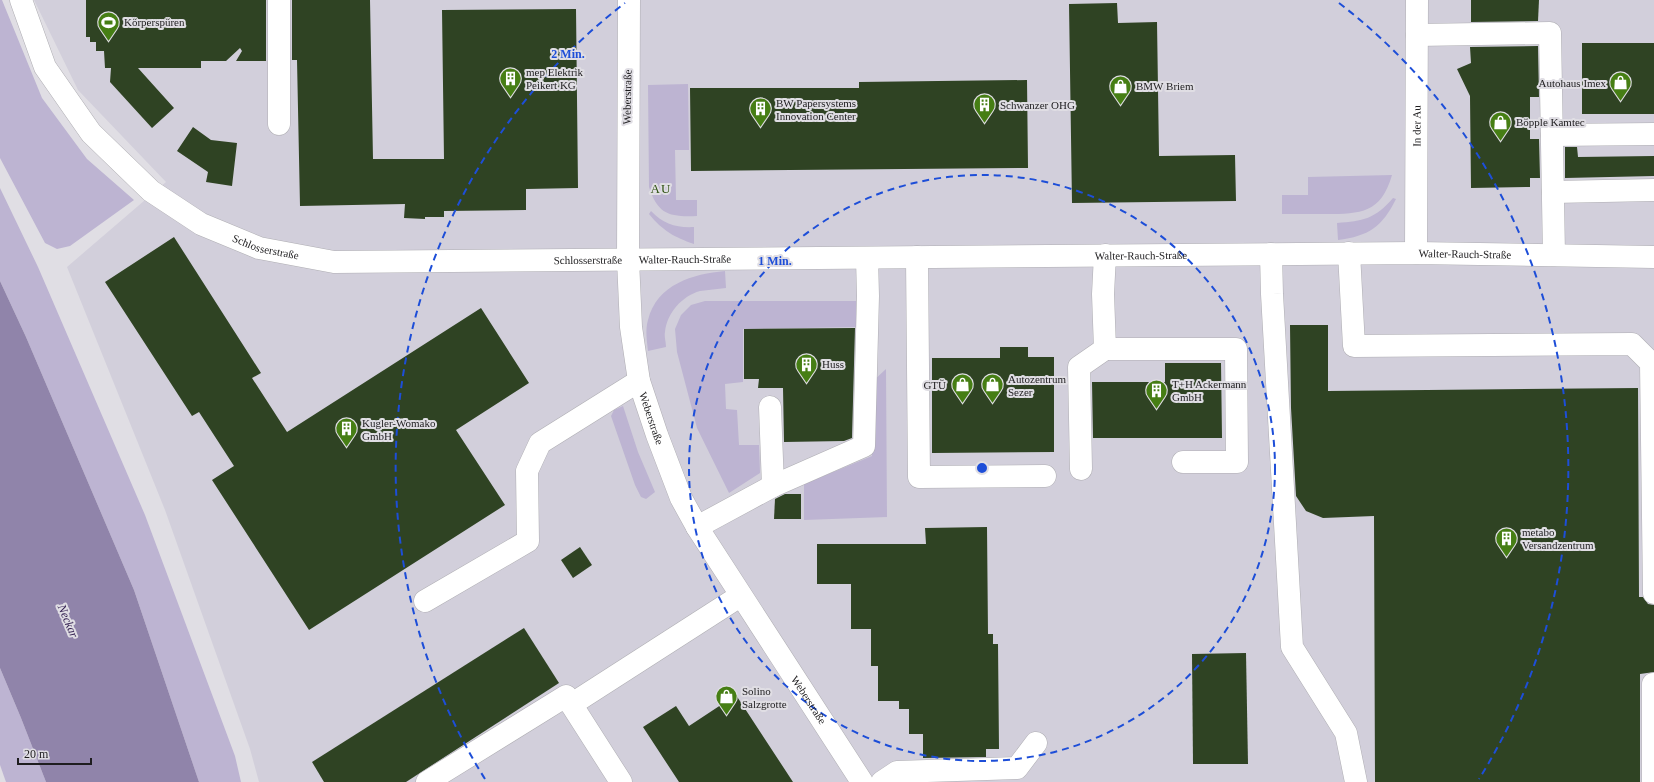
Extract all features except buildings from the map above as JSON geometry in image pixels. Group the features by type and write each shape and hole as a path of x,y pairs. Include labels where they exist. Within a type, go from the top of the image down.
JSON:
{"street":[{"name":"Schlosserstraße","path":"21,0 45,67 91,132 151,191 201,224 259,248 334,262 628,260"},
{"path":"279,0 279,124"},
{"name":"Weberstraße","path":"629,0 628,260 631,327 639,381 681,498 697,527 740,596 862,782"},
{"name":"In der Au","path":"1416,253 1417,0"},
{"path":"1417,35 1550,33 1554,255"},
{"path":"1552,135 1654,134"},
{"path":"1553,192 1654,190"},
{"name":"Walter-Rauch-Straße","path":"628,260 1349,253 1654,257"},
{"path":"1349,253 1354,346 1632,344 1650,363 1654,593"},
{"path":"1271,254 1292,647 1346,733 1356,782"},
{"path":"1105,256 1103,294 1105,349"},
{"path":"917,257 919,478 1045,476"},
{"path":"697,527 773,486 864,446 868,296 867,258"},
{"path":"1081,469 1079,367 1105,349 1236,349 1236,462 1183,462"},
{"path":"426,601 528,541 527,471 540,443 639,381"},
{"path":"770,407 773,486"},
{"path":"572,704 740,596"},
{"path":"1653,684 1653,782"},
{"path":"427,782 566,696 621,782"},
{"path":"882,782 897,772 1016,768 1036,743"}],"shaded area":[{"path":"0,0 2,0 42,98 87,159 134,200 70,246 57,249 45,243 0,158"},
{"path":"34,0 1654,0 1654,782 259,782 250,749 165,510 67,267 166,182 78,90"},
{"path":"688,84 689,150 675,150 676,200 697,200 697,216 679,216 672,215 661,209 656,203 649,187 648,85"},
{"path":"1392,175 1382,197 1376,204 1368,209 1359,212 1338,214 1282,214 1282,195 1308,195 1308,177"},
{"path":"0,188 38,267 145,515 235,756 241,782 199,782 134,590 26,337 0,281"},
{"path":"1393,198 1396,199 1391,209 1380,223 1366,233 1338,240 1337,223 1368,218 1374,215"},
{"path":"651,211 665,222 676,226 694,227 694,244 680,239 664,229 649,214"},
{"path":"725,271 726,288 693,293 682,301 672,312 666,325 666,347 648,351 646,336 647,324 653,308 659,298 668,289 689,278 713,272"},
{"path":"705,301 856,301 856,327 743,329 743,382 725,384 726,409 737,410 739,445 759,445 760,473 729,493 697,428 677,352 675,329 681,315 691,305"},
{"path":"886,369 887,517 804,520 804,484 872,456 871,383"},
{"path":"623,406 638,452 655,492 646,499 641,497 635,485 611,416 614,410"},
{"path":"0,668 46,782 6,782 0,765"}],"water":[{"name":"Neckar","path":"0,281 26,337 134,590 199,782 46,782 0,668"}],"place":[{"name":"Körperspüren","path":"109,42"},
{"name":"mep Elektrik Peikert KG","path":"510,98"},
{"name":"Autohaus Imex","path":"1621,102"},
{"name":"BMW Briem","path":"1120,106"},
{"name":"Schwanzer OHG","path":"985,124"},
{"name":"BW Papersystems Innovation Center","path":"760,128"},
{"name":"Böpple Kamtec","path":"1500,142"},
{"name":"Huss","path":"807,384"},
{"name":"GTÜ","path":"962,404"},
{"name":"Autozentrum Sezer","path":"993,404"},
{"name":"T+H Ackermann GmbH","path":"1157,410"},
{"name":"Kugler-Womako GmbH","path":"346,448"},
{"name":"metabo Versandzentrum","path":"1507,558"},
{"name":"Solino Salzgrotte","path":"727,716"}],"district":[{"name":"AU","path":"661,188"}]}
